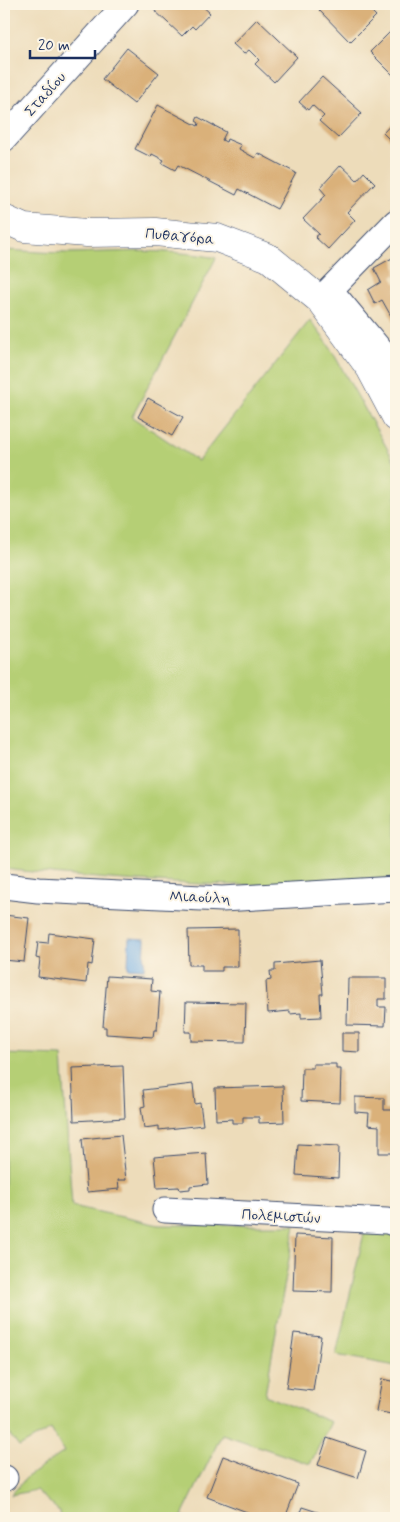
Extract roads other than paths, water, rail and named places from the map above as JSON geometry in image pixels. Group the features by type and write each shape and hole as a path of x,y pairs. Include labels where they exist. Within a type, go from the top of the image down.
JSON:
{"street":[{"name":"Σταδίου","path":"4,139 126,4"},
{"path":"396,222 325,295 396,369"},
{"name":"Πυθαγόρα","path":"10,226 87,233 155,232 217,238 269,258 325,295 370,368 396,417"},
{"name":"Μιαούλη","path":"4,886 38,890 222,899 396,889"},
{"name":"Πολεμιστών","path":"164,1210 387,1221 396,1224"}],"water":[{"path":"129,938 145,939 144,969 128,968"}]}
